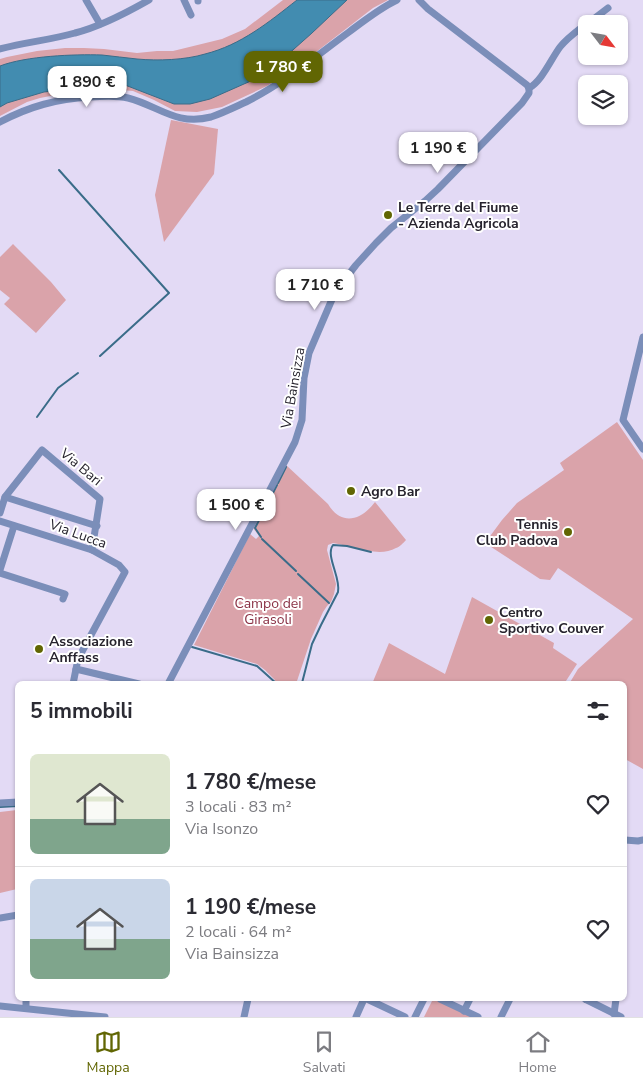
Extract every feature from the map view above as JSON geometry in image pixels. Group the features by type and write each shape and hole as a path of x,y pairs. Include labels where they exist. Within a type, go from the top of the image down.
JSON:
{"street":[{"path":"86,0 100,24"},
{"path":"0,50 18,44 74,34 100,24 149,0"},
{"path":"184,0 191,15"},
{"path":"0,122 42,104 72,98 107,96 136,100 184,119 202,119 212,116 231,109 270,89 314,59 374,13 397,0"},
{"path":"419,0 529,88"},
{"name":"Via Bainsizza","path":"598,15 608,8"},
{"name":"Via Bainsizza","path":"170,681 295,442 302,420 304,378 309,353 335,294 356,265 376,243 451,177 522,103 529,93 529,88 534,86 560,47 578,30"},
{"path":"643,337 623,420 643,449"},
{"name":"Via Bari","path":"0,513 5,497 42,450 100,499 92,550"},
{"path":"5,497 97,526"},
{"name":"Via Lucca","path":"0,521 92,550 119,564 125,572 78,659 76,669"},
{"path":"14,526 0,572 65,594 64,599"},
{"path":"74,681 76,669 126,681"},
{"path":"0,803 15,802"},
{"path":"627,840 643,840"},
{"path":"0,918 15,916"},
{"path":"26,1001 26,1008"},
{"path":"244,1017 248,1001"},
{"path":"356,1017 364,1001"},
{"path":"369,1001 405,1017"},
{"path":"416,1017 423,1001"},
{"path":"444,1001 478,1017"},
{"path":"464,1010 469,1001"},
{"path":"501,1017 509,1001"},
{"path":"589,1001 617,1015"},
{"path":"616,1001 617,1015"},
{"path":"0,1006 105,1017"}],"green space":[{"path":"283,0 388,0 373,8 307,59 267,86 222,107 197,112 175,111 133,91 111,89 71,92 40,98 27,102 0,116 0,59 37,51 65,48 104,49 137,53 173,51 222,39 245,29"},
{"path":"171,120 218,129 214,174 164,242 155,195"},
{"path":"13,244 66,300 36,333 4,304 10,298 0,290 0,257"},
{"name":"Tennis Club Padova","path":"617,422 643,460 643,769 627,760 627,681 571,681 578,669 633,619 558,568 550,580 540,579 485,543 517,503 564,470 560,463"},
{"name":"Campo dei Girasoli","path":"286,465 339,516 345,518 357,517 375,502 406,540 389,551 382,552 333,543 328,545 327,550 336,584 334,594 331,602 323,612 311,639 297,681 275,681 257,664 194,645 250,534 256,539 259,536 253,528"},
{"name":"Centro Sportivo Couver","path":"472,597 554,643 553,648 577,664 566,681 373,681 389,643 445,674"},
{"path":"15,810 15,889 0,893 0,812"},
{"path":"432,1001 438,1001 472,1017 424,1017"}],"water":[{"path":"297,0 347,0 285,57 253,80 210,99 190,104 174,104 125,85 95,86 44,92 7,103 0,107 0,66 23,60 64,55 102,55 154,60 197,56 218,50 243,39"}],"waterway":[{"path":"59,170 169,293 100,356"},
{"path":"37,417 58,388 78,373"},
{"path":"278,483 286,467"},
{"path":"261,537 255,528 277,485"},
{"path":"262,539 296,571"},
{"path":"303,681 312,644 338,592 331,555 333,545 347,546 371,552"},
{"path":"298,574 329,603"},
{"path":"192,647 257,666 274,681"},
{"path":"0,807 15,806"}],"place":[{"name":"Le Terre del Fiume - Azienda Agricola","path":"388,215"},
{"name":"Agro Bar","path":"351,491"},
{"name":"Tennis Club Padova","path":"568,532"},
{"name":"Centro Sportivo Couver","path":"489,620"},
{"name":"Associazione Anffass","path":"39,649"}]}
